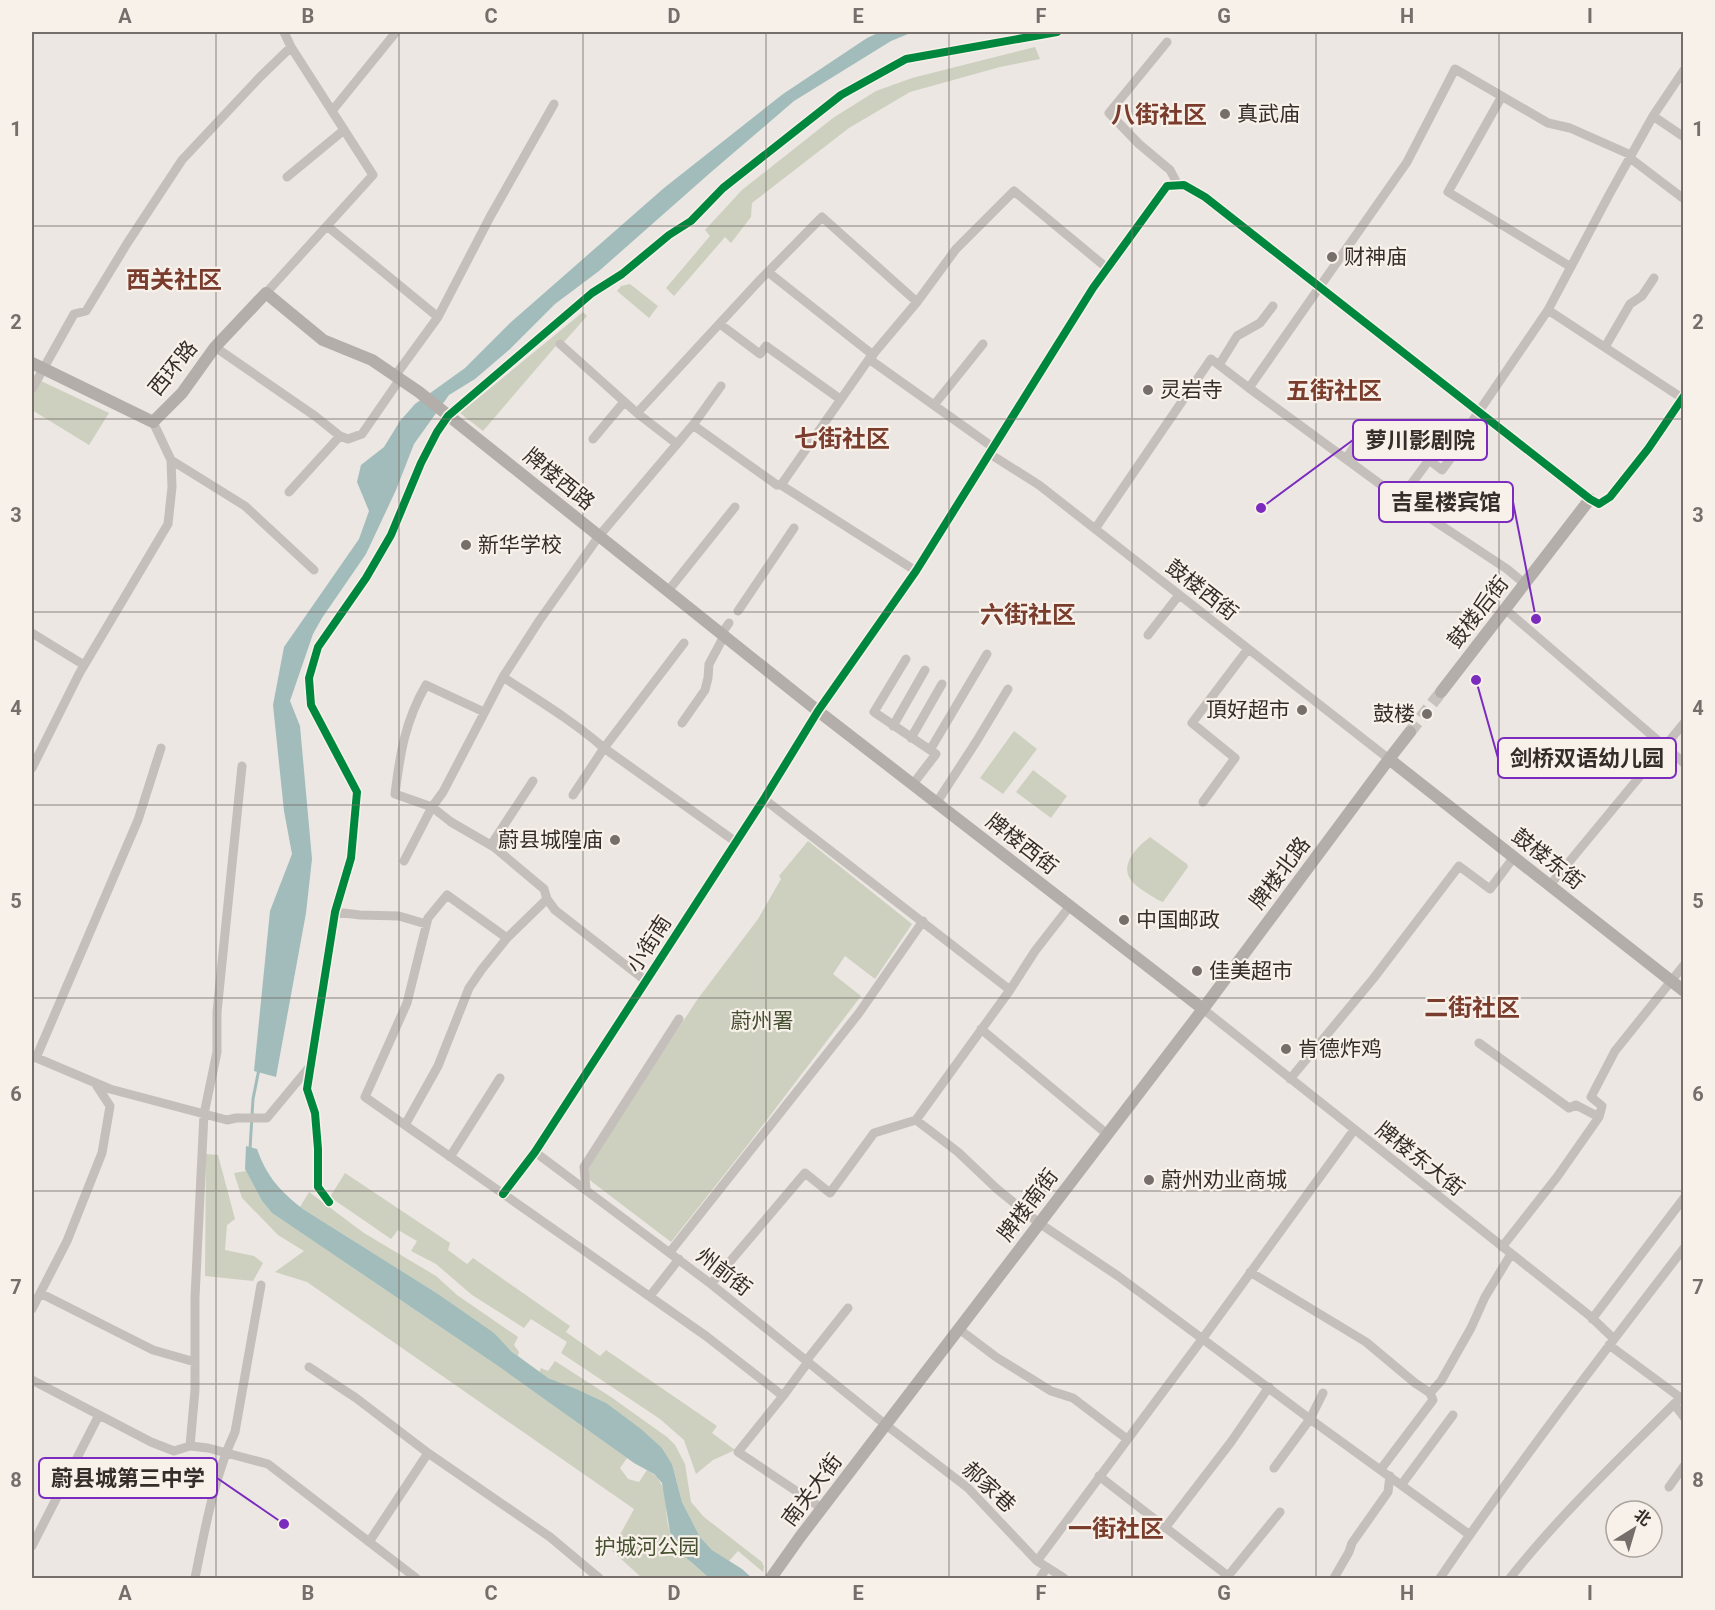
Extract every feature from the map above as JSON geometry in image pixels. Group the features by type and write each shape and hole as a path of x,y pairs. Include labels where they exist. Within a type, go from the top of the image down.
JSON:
{"main road":[{"name":"牌楼西路","path":"266,293 323,340 372,360 419,392 668,591 725,631 818,711"},
{"name":"西环路","path":"32,363 153,422 182,393 215,347 266,293"},
{"name":"鼓楼后街","path":"1441,692 1590,499"},
{"name":"牌楼西街","path":"818,711 1203,1009"},
{"path":"1389,759 1410,732"},
{"name":"鼓楼东街","path":"1389,759 1683,991"},
{"name":"牌楼北路","path":"1203,1009 1389,759"},
{"name":"牌楼南街","path":"886,1425 1203,1009"},
{"name":"南关大街","path":"771,1578 886,1425"}],"street":[{"path":"266,293 373,175 291,48 284,32"},
{"path":"332,111 396,32"},
{"path":"329,1202 318,1187 315,1113 308,1089 335,912 351,858 357,792 310,705 309,678 318,647 366,578 392,535 420,463 447,415 592,293 622,274 669,235 691,221 723,188 841,95 906,59 1057,32"},
{"path":"1167,42 1109,113 1139,144 1170,170 1178,185 1184,185 1205,197 1599,504 1610,496 1648,449 1683,397 1548,310"},
{"path":"32,389 74,314 86,311 182,160 260,77 291,48"},
{"path":"1249,388 1407,162 1455,69 1548,123 1570,128 1631,156 1683,199"},
{"path":"1401,498 1429,460 1442,470 1468,435 1467,429 1548,310 1631,156 1683,70"},
{"path":"1502,96 1448,192 1571,267"},
{"path":"215,347 340,436 348,440 362,434 438,317 490,217 554,104"},
{"path":"1653,117 1683,137"},
{"path":"287,177 344,130"},
{"name":"小街南","path":"503,1194 535,1152 764,800 818,711 916,571 1107,268 1167,186 1178,185"},
{"path":"781,484 871,357 917,302 956,249 1014,191 1107,268"},
{"path":"637,413 822,217 917,302"},
{"path":"327,226 438,317"},
{"name":"鼓楼西街","path":"768,272 820,311 871,357 1039,485 1389,759"},
{"path":"1605,347 1630,304 1642,296 1654,278"},
{"path":"1219,365 1237,336 1260,323 1273,306"},
{"path":"720,324 760,354 766,346 840,399"},
{"path":"560,344 624,402 677,444"},
{"path":"934,405 983,344"},
{"path":"1095,529 1211,359 1346,459 1507,569 1525,584"},
{"path":"404,861 503,677 539,621 599,536 693,425 721,386"},
{"path":"593,440 624,402"},
{"path":"32,768 84,665 168,524 172,486 171,460 153,422"},
{"path":"693,425 777,485 781,484 916,571"},
{"path":"1346,459 1368,425"},
{"path":"289,492 340,436"},
{"path":"171,460 245,506 314,570"},
{"path":"668,591 735,507"},
{"path":"738,611 794,528"},
{"path":"1148,635 1179,595"},
{"path":"1505,609 1683,763"},
{"path":"682,723 705,690 709,664 725,631"},
{"path":"32,633 84,665"},
{"path":"573,795 604,748 684,643"},
{"path":"1203,802 1236,759 1191,723 1248,649"},
{"path":"930,750 987,654"},
{"path":"906,659 874,712 936,754 913,784"},
{"path":"893,726 925,670"},
{"path":"503,677 562,714 604,748 736,842"},
{"path":"911,738 942,684"},
{"path":"484,712 426,685 408,722 400,752 395,794 432,807 451,822 490,845 544,889 547,899 555,910 646,981"},
{"path":"936,802 1008,689"},
{"path":"1550,885 1683,723"},
{"path":"160,748 138,820 34,1057 110,1089 227,1120 267,1118 311,1065"},
{"path":"190,1446 195,1390 195,1297 204,1114 217,1052 217,1012 242,766"},
{"path":"490,845 533,781"},
{"path":"764,800 1010,990"},
{"path":"1290,1079 1460,866 1490,889 1514,857"},
{"path":"507,938 447,895 428,918 407,1003 365,1097 706,1336 783,1396"},
{"path":"405,1125 438,1066 470,988 507,938 547,899"},
{"path":"711,1284 805,1173 830,1193 874,1133 916,1120 1010,990 1035,951 1070,906"},
{"path":"335,912 399,916 426,924"},
{"path":"670,1252 860,1013 923,921"},
{"path":"1502,1247 1557,1177 1599,1117 1602,1106 1591,1097 1616,1051 1683,965"},
{"name":"牌楼东大街","path":"1203,1009 1592,1319 1612,1342 1680,1399 1683,1417"},
{"path":"586,1190 584,1167 679,1019"},
{"path":"981,1029 1107,1134"},
{"path":"1479,1043 1569,1108 1576,1105 1599,1117"},
{"path":"450,1157 500,1078"},
{"path":"32,1309 67,1240 102,1153 110,1106 95,1083"},
{"path":"916,1120 958,1152 997,1189 1039,1223 1118,1276 1470,1535"},
{"path":"1037,1561 1354,1130"},
{"name":"州前街","path":"535,1152 670,1252 886,1425"},
{"path":"1592,1319 1683,1198"},
{"path":"1440,1578 1683,1248"},
{"path":"1430,1393 1441,1381 1471,1328 1485,1297 1511,1254"},
{"path":"650,1296 679,1259"},
{"path":"1250,1272 1366,1342 1430,1393 1433,1400 1381,1469"},
{"path":"195,1578 204,1531 226,1452 235,1432 261,1285"},
{"path":"40,1293 153,1350 195,1362"},
{"path":"823,1509 738,1452 848,1308"},
{"path":"959,1329 996,1357 1051,1391 1073,1398 1127,1439"},
{"path":"309,1367 550,1537 599,1578"},
{"path":"32,1380 151,1442 174,1451 190,1446 226,1452 268,1464 416,1578"},
{"path":"1165,1528 1231,1442 1269,1387"},
{"path":"1274,1468 1310,1419 1323,1393"},
{"path":"1510,1578 1584,1496 1680,1399"},
{"path":"32,1546 99,1414"},
{"path":"1402,1484 1453,1415"},
{"name":"郝家巷","path":"886,1425 968,1488 1037,1561 1064,1578"},
{"path":"369,1542 428,1453"},
{"path":"1669,1487 1683,1466"},
{"path":"1099,1476 1229,1577 1280,1512"},
{"path":"1334,1578 1352,1543 1388,1492 1390,1476"},
{"path":"1040,1578 1047,1567"}],"green space":[{"path":"1035,47 1040,59 1000,67 910,92 849,128 752,203 751,217 731,243 725,237 674,296 666,288 710,236 705,230 742,190 833,118 876,91 912,78"},
{"path":"630,284 658,306 649,318 617,291 621,286"},
{"path":"583,312 587,316 564,342 561,340 483,431 460,413"},
{"path":"41,381 109,413 89,445 32,410 32,397"},
{"path":"1014,731 1037,749 1003,794 980,778"},
{"path":"1033,770 1067,796 1051,818 1016,792"},
{"path":"1150,837 1188,867 1163,902 1136,886 1128,874 1127,868 1132,856"},
{"name":"蔚州署","path":"808,841 912,924 875,979 845,956 833,974 861,996 671,1242 583,1175 697,1000 758,919 781,879 779,876"},
{"path":"206,1154 218,1155 235,1219 227,1225 225,1250 254,1256 263,1263 253,1281 205,1276"},
{"name":"护城河公园","path":"246,1171 262,1201 272,1213 498,1366 627,1458 620,1468 628,1479 639,1482 647,1470 655,1476 664,1490 668,1523 673,1539 686,1558 709,1578 642,1578 610,1549 607,1541 615,1544 634,1509 307,1282 275,1272 304,1251 278,1235 242,1198 234,1173"},
{"name":"护城河公园","path":"345,1173 450,1243 448,1250 467,1264 473,1258 570,1326 566,1332 600,1356 606,1350 717,1426 712,1433 735,1450 713,1460 696,1474 684,1440 660,1419 561,1353 567,1342 531,1319 524,1328 472,1295 436,1264 411,1251 417,1241 398,1230 391,1239 330,1197"},
{"path":"309,1192 364,1233 436,1276 457,1295 518,1337 514,1345 519,1352 518,1356 435,1292 300,1207"},
{"name":"护城河公园","path":"555,1361 611,1397 675,1445 685,1464 691,1502 704,1517 762,1562 763,1572 738,1551 729,1561 712,1550 700,1537 682,1502 672,1464 662,1448 574,1388 539,1373 541,1368 548,1371"}],"water":[{"path":"880,32 924,32 908,34 891,41 794,101 599,271 555,304 510,349 475,379 449,395 414,444 396,490 366,554 313,634 290,701 300,726 312,859 306,913 276,1077 254,1071 270,911 292,854 284,811 273,705 284,647 359,539 369,511 357,482 361,465 384,447 400,421 415,404 465,368 510,323 664,188 783,94 867,38"},
{"path":"246,1146 257,1149 265,1168 275,1183 303,1209 435,1292 494,1333 511,1351 548,1378 606,1403 641,1429 662,1448 672,1464 682,1502 700,1537 712,1550 752,1578 709,1578 683,1555 670,1532 662,1483 654,1474 634,1463 498,1366 272,1213 262,1201 245,1169"}],"waterway":[{"path":"250,1149 253,1099 259,1069"}],"tunnel":[{"path":"1410,732 1441,692"}],"cycle path":[{"path":"329,1202 318,1187 315,1113 307,1089 335,912 351,858 357,792 311,705 309,678 318,647 366,578 391,535 421,463 437,432 448,416 592,293 622,274 669,235 691,221 723,188 841,95 906,59 1057,32"},
{"path":"503,1194 535,1152 764,799 818,711 916,571 1093,288 1167,186 1184,185 1205,197 1599,504 1610,497 1648,449 1684,396"}],"place":[{"name":"真武庙","path":"1225,114"},
{"name":"财神庙","path":"1332,257"},
{"name":"灵岩寺","path":"1148,390"},
{"name":"萝川影剧院","path":"1261,508"},
{"name":"新华学校","path":"466,545"},
{"name":"吉星楼宾馆","path":"1536,619"},
{"name":"剑桥双语幼儿园","path":"1476,680"},
{"name":"頂好超市","path":"1302,710"},
{"name":"鼓楼","path":"1427,714"},
{"name":"蔚县城隍庙","path":"615,840"},
{"name":"中国邮政","path":"1124,920"},
{"name":"佳美超市","path":"1197,971"},
{"name":"肯德炸鸡","path":"1286,1049"},
{"name":"蔚州劝业商城","path":"1149,1180"},
{"name":"蔚县城第三中学","path":"284,1524"}],"district":[{"name":"八街社区","path":"1159,115"},
{"name":"西关社区","path":"174,280"},
{"name":"五街社区","path":"1334,391"},
{"name":"七街社区","path":"842,439"},
{"name":"六街社区","path":"1028,615"},
{"name":"二街社区","path":"1472,1008"},
{"name":"一街社区","path":"1116,1529"}]}
